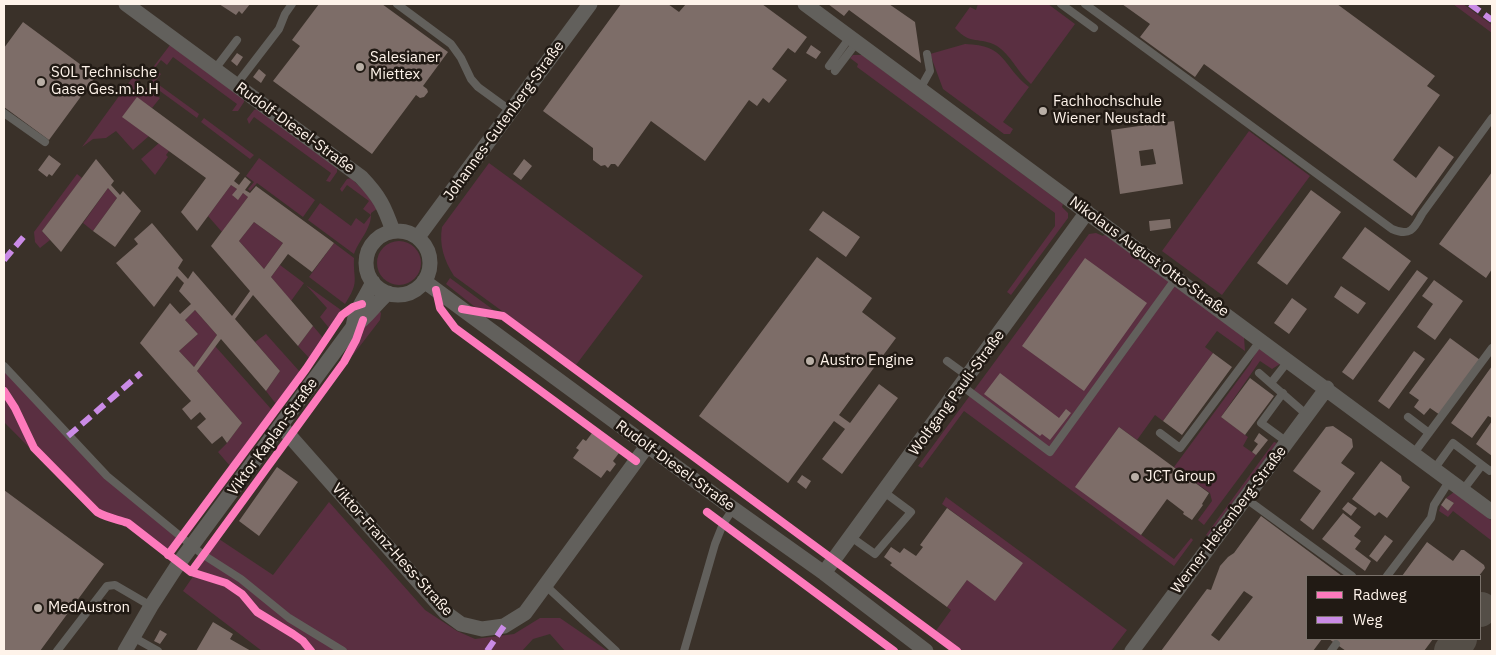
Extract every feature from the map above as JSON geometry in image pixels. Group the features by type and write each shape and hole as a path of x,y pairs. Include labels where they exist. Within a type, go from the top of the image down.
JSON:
{"street":[{"name":"Rudolf-Diesel-Straße","path":"126,4 361,177 378,194 393,231"},
{"name":"Johannes-Gutenberg-Straße","path":"418,237 590,4"},
{"name":"Nikolaus August Otto-Straße","path":"804,4 1327,388 1492,512"},
{"name":"Wolfgang Pauli-Straße","path":"824,573 1088,212"},
{"path":"393,231 404,231 418,237 425,245 430,257 429,270 424,282 416,289 407,293 397,294 380,288 368,271 367,259 371,246 381,236 393,231"},
{"name":"Rudolf-Diesel-Straße","path":"424,282 733,509 824,573 925,651"},
{"name":"Viktor Kaplan-Straße","path":"125,651 151,606 191,546 353,326 354,315 367,296 380,288"},
{"name":"Werner Heisenberg-Straße","path":"1132,651 1327,388"},
{"name":"Viktor-Franz-Hess-Straße","path":"281,426 446,613 461,624 482,629 504,626 525,613 647,446"}],"lane":[{"path":"236,85 279,29 285,14 292,4"},
{"path":"397,4 451,44 461,58 471,79 478,87 511,111"},
{"path":"1061,4 1094,28"},
{"path":"1085,4 1400,233 1410,232 1416,226 1422,214 1492,118"},
{"path":"215,69 236,40"},
{"path":"832,68 853,40"},
{"path":"920,88 930,72 926,54"},
{"path":"4,113 45,142"},
{"path":"947,361 965,381 1050,452 1177,278"},
{"path":"1160,433 1180,448 1261,340"},
{"path":"1414,453 1492,348"},
{"path":"1272,383 1289,360"},
{"path":"4,366 106,476 191,546 241,579 289,618 343,651"},
{"path":"1259,373 1307,415"},
{"path":"1283,393 1261,423 1287,442"},
{"path":"1408,417 1429,433"},
{"path":"1434,468 1453,443 1490,471 1492,470"},
{"path":"1463,490 1482,464"},
{"path":"1388,575 1431,518 1434,505 1450,480"},
{"path":"851,537 874,554 911,512 884,492"},
{"path":"1245,498 1351,575"},
{"path":"684,651 715,544 723,524 733,509"},
{"path":"57,651 107,586 115,585 151,606"},
{"path":"545,585 616,651"},
{"path":"133,637 158,651"},
{"path":"1331,651 1336,644"}],"shaded area":[{"path":"978,4 1048,4 1075,24 1031,84 997,46 966,37 955,28 970,7 976,10"},
{"path":"1453,4 1463,4 1492,25 1492,33"},
{"path":"965,44 979,45 996,52 1029,87 1003,122 1013,129 1010,134 1004,134 943,89 930,54"},
{"path":"170,45 244,99 238,111 232,111 237,104 173,57 167,65 161,60 154,69 161,74 155,82 199,114 197,118 153,86 151,70"},
{"path":"853,55 862,55 1063,204 1062,207 1068,213 1068,218 1011,295 1007,292 1055,226 1055,213 857,67 858,64 850,58"},
{"path":"138,70 139,83 160,98 152,108 137,98 123,117 149,136 133,150 116,131 106,138 93,139 82,147"},
{"path":"257,109 337,168 337,172 330,182 326,181 331,173 254,117 249,124 247,119"},
{"path":"204,118 254,155 250,159 201,122"},
{"path":"1249,131 1310,176 1222,295 1162,251"},
{"path":"159,143 169,151 166,155 168,157 155,175 141,159"},
{"path":"259,158 315,200 303,217 257,183 250,191 248,189 254,182 246,176"},
{"path":"489,163 643,276 576,365 454,276 447,264 442,246 442,227"},
{"path":"77,174 82,178 42,231 50,240 40,248 35,242 34,232"},
{"path":"351,178 378,208 371,215 363,209 369,201 347,185 342,192 340,189 347,179"},
{"path":"231,185 237,189 233,196 238,199 243,193 248,197 222,232 208,216"},
{"path":"108,188 117,198 93,231 83,223"},
{"path":"320,203 351,226 356,218 364,224 371,215 367,229 354,254 308,220"},
{"path":"254,222 283,243 264,269 239,241"},
{"path":"1096,233 1103,236 1105,234 1244,337 1245,351 1217,331 1205,347 1213,353 1163,421 1155,415 1137,440 1119,427 1076,487 1174,559 1191,538 1193,540 1174,566 964,411 922,468 918,466 1089,234"},
{"path":"395,241 403,241 415,247 421,263 415,279 403,285 395,285 383,279 377,267 377,259 383,247"},
{"path":"334,243 354,258 355,281 353,290 345,304 309,277"},
{"path":"280,265 304,283 291,301 271,277"},
{"path":"450,278 495,311 495,313 475,307 446,284"},
{"path":"306,285 341,310 329,328 320,317 327,308"},
{"path":"378,309 381,313 380,320 353,355 347,357 361,331"},
{"path":"195,310 217,335 194,367 179,351 198,334 185,320"},
{"path":"313,326 324,339 310,359 298,346"},
{"path":"266,334 300,372 276,404 266,391 280,371 255,342"},
{"path":"215,346 272,410 230,466 218,452 242,423 197,371"},
{"path":"1258,348 1280,364 1272,369 1260,361 1221,417 1248,437 1243,446 1256,455 1204,525 1198,520 1212,501 1210,493 1174,467 1250,364"},
{"path":"4,369 107,476 182,538 168,555 128,523 96,515 4,422"},
{"path":"1274,442 1277,443 1208,536 1206,535"},
{"path":"1454,492 1492,521 1492,541 1453,511 1448,517 1439,511 1441,505 1448,511 1454,503 1446,498"},
{"path":"946,497 1127,630 1111,651 962,651 935,632 951,610 947,607 967,580 1023,563 942,504"},
{"path":"329,502 425,610 457,631 475,639 514,634 540,618 560,618 608,651 565,651 550,634 533,639 522,651 262,651 183,591 219,539 273,575"}],"building":[{"path":"219,4 250,4 242,14 239,11 236,15"},
{"name":"Salesianer Miettex","path":"319,4 382,4 448,52 423,86 428,92 424,97 420,98 416,95 372,154 273,81 300,46 292,40"},
{"path":"621,4 668,4 679,12 686,4 762,4 807,37 795,53 788,48 772,69 787,80 769,103 763,98 757,106 749,100 705,161 651,121 618,167 615,164 611,164 608,168 605,165 601,166 593,160 593,148 543,111"},
{"path":"828,4 889,4 915,22 921,63 849,10 844,16"},
{"path":"1122,4 1337,4 1435,76 1427,86 1440,95 1393,160 1416,178 1439,146 1454,157 1412,216 1204,64 1195,77 1140,37 1150,24"},
{"name":"SOL Technische Gase Ges.m.b.H","path":"23,22 96,76 49,140 4,107 4,48"},
{"path":"811,45 821,52 816,59 806,53"},
{"path":"237,53 243,57 237,66 231,61"},
{"path":"259,69 266,75 261,83 253,77"},
{"path":"137,97 240,173 234,181 239,185 245,177 251,182 245,190 250,193 256,186 334,243 312,272 288,254 271,277 313,326 298,346 253,295 235,319 280,371 266,391 221,339 197,371 242,423 227,443 222,436 212,444 197,427 206,419 200,412 191,420 182,409 191,401 140,343 170,303 180,314 191,304 179,291 184,283 177,276 154,307 116,263 138,244 134,239 152,223 183,260 178,268 188,279 193,271 232,316 250,291 211,246 248,197 243,193 238,200 232,195 237,189 231,185 197,231 181,212 206,178 122,117","holes":["254,222 283,243 264,269 239,241","195,310 217,335 194,367 179,351 198,334 185,320"]},
{"path":"1174,121 1183,184 1120,194 1111,130","holes":["1153,149 1156,164 1141,166 1139,151"]},
{"path":"49,155 61,164 52,176 49,174 47,177 38,170"},
{"path":"96,159 114,181 111,185 120,195 123,191 141,211 115,247 93,231 117,198 108,188 61,252 42,231"},
{"path":"524,159 532,166 521,180 513,174"},
{"path":"1492,172 1492,269 1486,278 1439,244"},
{"path":"1311,190 1341,212 1287,285 1257,263"},
{"path":"823,211 860,237 846,257 809,230"},
{"path":"1170,219 1171,228 1150,231 1149,221"},
{"path":"1365,227 1411,261 1389,291 1342,258"},
{"name":"Austro Engine","path":"817,257 872,298 862,312 896,338 839,415 850,423 879,384 898,398 842,474 822,459 845,429 834,421 788,483 699,416"},
{"path":"1085,258 1147,303 1084,391 1022,346"},
{"path":"1417,270 1428,278 1353,380 1342,372"},
{"path":"1434,280 1463,301 1435,340 1417,327 1433,304 1422,296"},
{"path":"1341,286 1366,303 1358,314 1334,297"},
{"path":"1292,298 1307,309 1289,334 1274,323"},
{"path":"1450,338 1480,360 1440,415 1430,408 1424,415 1414,407 1419,400 1409,393"},
{"path":"1414,351 1425,359 1389,409 1378,401"},
{"path":"1213,353 1232,367 1182,435 1163,421"},
{"path":"1492,366 1492,418 1488,416 1472,438 1451,423"},
{"path":"1000,373 1059,418 1066,409 1071,413 1050,440 1042,434 1040,436 984,394"},
{"path":"1250,378 1274,396 1245,435 1221,417"},
{"path":"1492,421 1492,456 1476,444"},
{"path":"1333,426 1352,439 1353,447 1341,463 1355,473 1313,530 1300,520 1321,491 1293,471 1326,427"},
{"name":"JCT Group","path":"1119,427 1209,493 1192,520 1167,499 1141,535 1075,487"},
{"path":"592,433 619,453 613,461 616,464 610,472 607,470 601,478 573,458 579,450 576,448 583,439 586,441"},
{"path":"1259,433 1268,440 1256,455 1252,452 1258,444 1254,441"},
{"path":"1381,461 1401,476 1402,481 1410,487 1387,518 1379,512 1375,516 1352,499"},
{"path":"277,467 298,482 259,536 239,521"},
{"path":"802,475 811,481 806,489 797,482"},
{"name":"MedAustron","path":"4,490 104,564 40,651 4,651"},
{"path":"1446,498 1454,503 1448,511 1441,505"},
{"path":"1348,502 1357,508 1351,516 1342,509"},
{"path":"947,508 1023,563 995,601 967,580 947,607 890,565 892,563 884,557 891,547 900,553 904,548 916,556 923,547 920,545"},
{"path":"1343,513 1361,527 1354,536 1361,541 1355,549 1371,561 1365,571 1322,539"},
{"path":"1261,516 1341,575 1306,575 1306,640 1321,640 1313,651 1161,651 1207,589 1211,590 1220,566 1234,553","holes":["1244,591 1253,597 1219,641 1211,635"]},
{"path":"1385,535 1393,541 1377,562 1369,556"},
{"path":"1427,542 1453,561 1461,550 1464,550 1484,565 1485,568 1480,575 1403,575"},
{"path":"213,622 233,634 230,639 251,651 196,651"},
{"path":"160,630 167,634 160,644 154,641"},
{"path":"1330,640 1432,640 1424,651 1346,651"}],"taxiway":[{"path":"1451,651 1459,640"}],"marked path":[{"path":"1470,4 1492,20"},
{"path":"4,260 26,234"},
{"path":"68,436 141,373"},
{"path":"487,651 504,626"}],"cycle path":[{"path":"436,290 440,308 455,328 636,461"},
{"path":"168,555 306,369 342,315 353,307 362,304"},
{"path":"462,309 503,316 957,651"},
{"path":"191,572 344,362 356,340 363,320"},
{"path":"4,391 15,408 34,448 97,512 128,523 191,572 226,583 242,594 257,612 303,641 311,651"},
{"path":"707,512 894,651"}],"place":[{"name":"Salesianer Miettex","path":"360,67"},
{"name":"SOL Technische Gase Ges.m.b.H","path":"41,82"},
{"name":"Fachhochschule Wiener Neustadt","path":"1043,111"},
{"name":"Austro Engine","path":"810,361"},
{"name":"JCT Group","path":"1135,477"},
{"name":"MedAustron","path":"38,608"}]}
